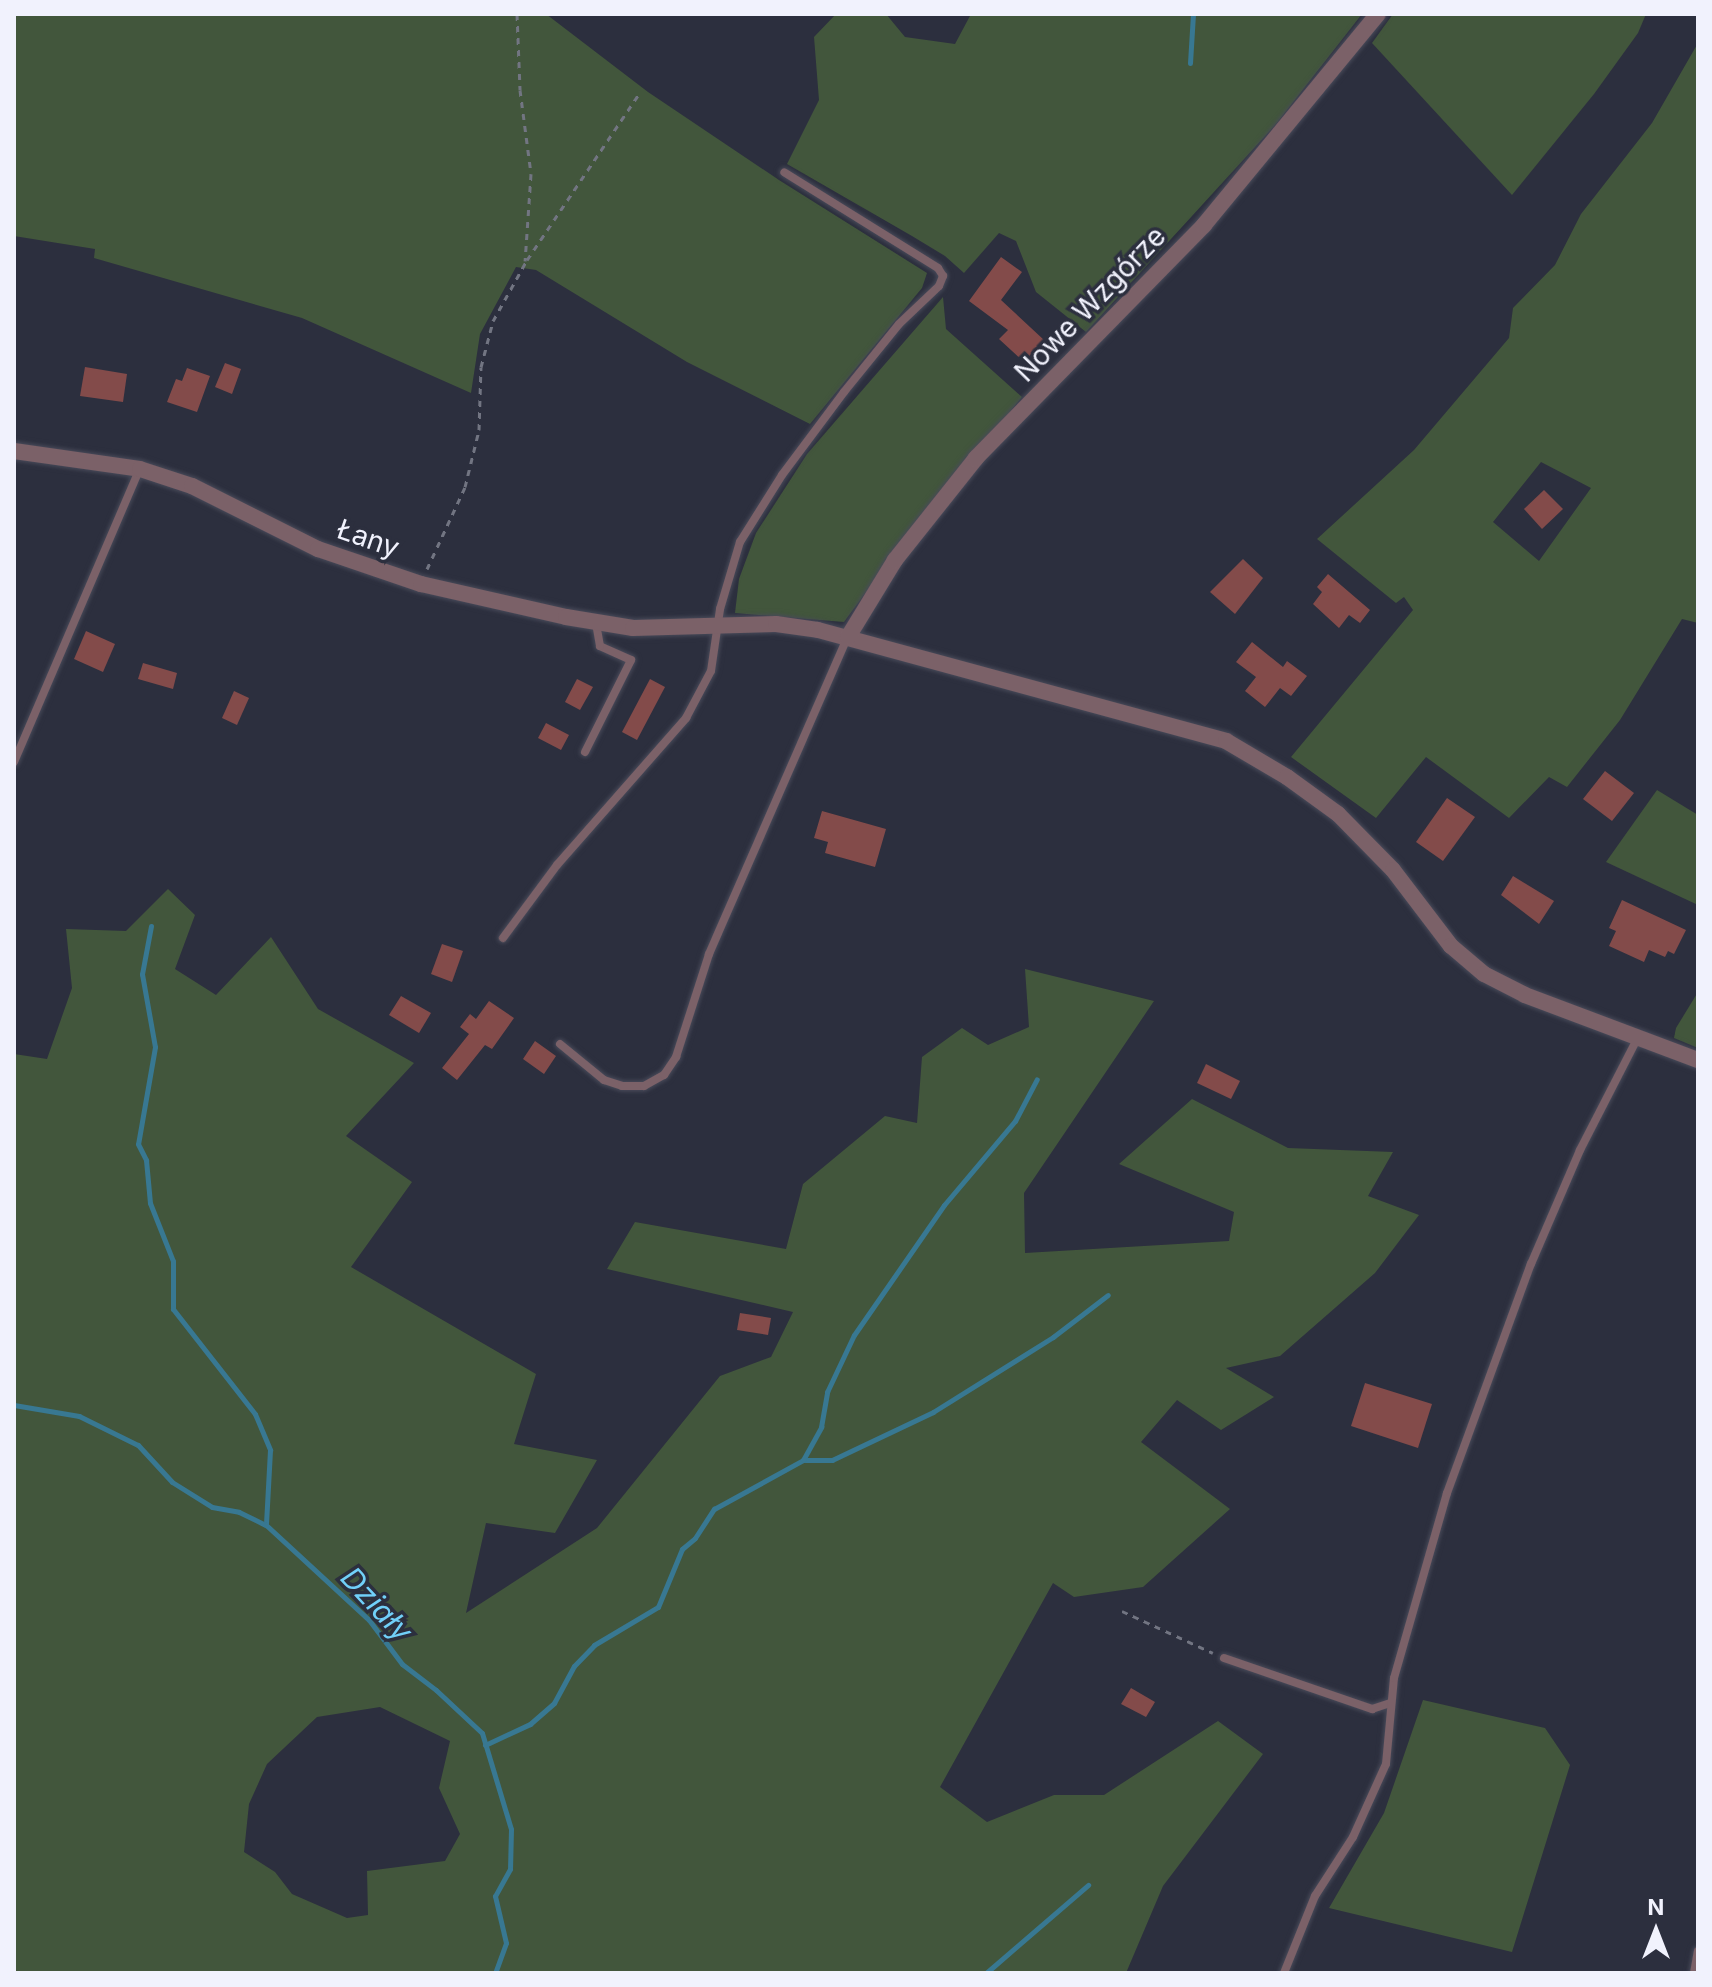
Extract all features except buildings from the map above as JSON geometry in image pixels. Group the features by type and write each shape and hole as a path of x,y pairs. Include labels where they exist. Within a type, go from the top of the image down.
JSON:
{"street":[{"name":"Nowe Wzgórze","path":"848,637 895,560 976,458 1204,225 1378,14"},
{"name":"Łany","path":"14,451 140,469 192,486 318,549 421,584 596,623 633,628 776,624 848,637 1226,741 1287,777 1348,823 1393,870 1451,946 1484,974 1525,995 1698,1060"}],"lane":[{"path":"503,938 557,865 686,718 711,671 718,625 740,542 782,475 899,324 939,286 943,276 938,268 784,172"},
{"path":"14,762 140,469"},
{"path":"585,752 631,660 600,646 596,623"},
{"path":"560,1044 604,1080 622,1086 644,1086 664,1075 676,1057 691,999 709,954 848,637"},
{"path":"1284,1973 1315,1896 1353,1837 1386,1764 1394,1678 1447,1493 1531,1264 1580,1150 1639,1036"},
{"path":"1224,1658 1372,1709 1391,1703"},
{"path":"1694,1973 1698,1951"}],"path":[{"path":"517,14 520,90 531,174 524,265"},
{"path":"421,584 465,487 479,430 481,367 493,321 524,265 639,94"},
{"path":"1122,1611 1224,1658"}],"green space":[{"path":"14,14 546,14 648,92 779,180 927,273 922,288 810,424 687,362 536,270 516,267 480,334 471,393 302,318 94,258 95,249 14,236"},
{"path":"836,14 886,14 905,37 955,44 971,14 1362,14 1276,124 1086,332 1036,292 1016,241 999,233 964,273 945,256 787,164 819,100 814,37"},
{"path":"1393,14 1646,14 1638,33 1594,94 1512,195 1372,43"},
{"path":"1698,43 1698,623 1682,619 1620,720 1567,787 1549,777 1509,818 1426,757 1376,818 1291,757 1413,610 1404,597 1396,603 1317,539 1414,450 1509,338 1513,308 1555,265 1581,214 1652,123","holes":["1541,462 1591,488 1539,561 1493,522"]},
{"path":"943,297 946,329 1022,397 903,542 844,622 735,613 739,579 756,533 807,454"},
{"path":"1657,790 1698,815 1698,905 1606,862"},
{"path":"168,889 195,915 175,969 216,995 271,937 318,1009 414,1063 346,1136 412,1182 351,1267 536,1374 514,1444 597,1460 555,1533 486,1523 466,1613 597,1528 720,1376 771,1357 793,1312 607,1269 635,1222 786,1249 803,1184 885,1116 917,1123 922,1057 962,1028 988,1045 1029,1027 1025,969 1154,1001 1024,1193 1025,1253 1229,1241 1234,1212 1119,1164 1192,1099 1288,1148 1393,1152 1368,1196 1419,1215 1375,1273 1280,1356 1226,1368 1274,1397 1221,1430 1177,1400 1141,1442 1230,1509 1143,1587 1074,1597 1053,1583 940,1787 987,1822 1054,1795 1104,1795 1218,1721 1263,1754 1163,1886 1126,1973 14,1973 14,1054 47,1059 72,988 66,929 126,931","holes":["380,1707 450,1741 439,1788 460,1834 445,1861 367,1871 368,1915 347,1918 292,1894 275,1872 244,1852 249,1804 267,1764 317,1717"]},
{"path":"1698,992 1698,1048 1674,1038 1676,1028"},
{"path":"1423,1700 1545,1728 1570,1765 1512,1952 1329,1908 1384,1813"}],"waterway":[{"path":"1190,63 1193,14"},
{"path":"151,926 142,974 155,1047 138,1144 146,1160 150,1203 173,1261 173,1309 255,1414 270,1450 266,1525"},
{"path":"485,1745 530,1724 554,1703 574,1666 594,1645 658,1607 682,1549 695,1538 714,1509 803,1460 821,1427 827,1392 854,1335 944,1205 1015,1121 1037,1079"},
{"path":"803,1460 832,1460 933,1412 1053,1337 1108,1295"},
{"name":"Działy","path":"14,1405 79,1416 138,1445 172,1482 212,1507 239,1512 266,1525 369,1620 402,1664 436,1690 482,1733 511,1829 510,1869 495,1896 506,1943 495,1973"},
{"path":"986,1973 1088,1885"}]}
